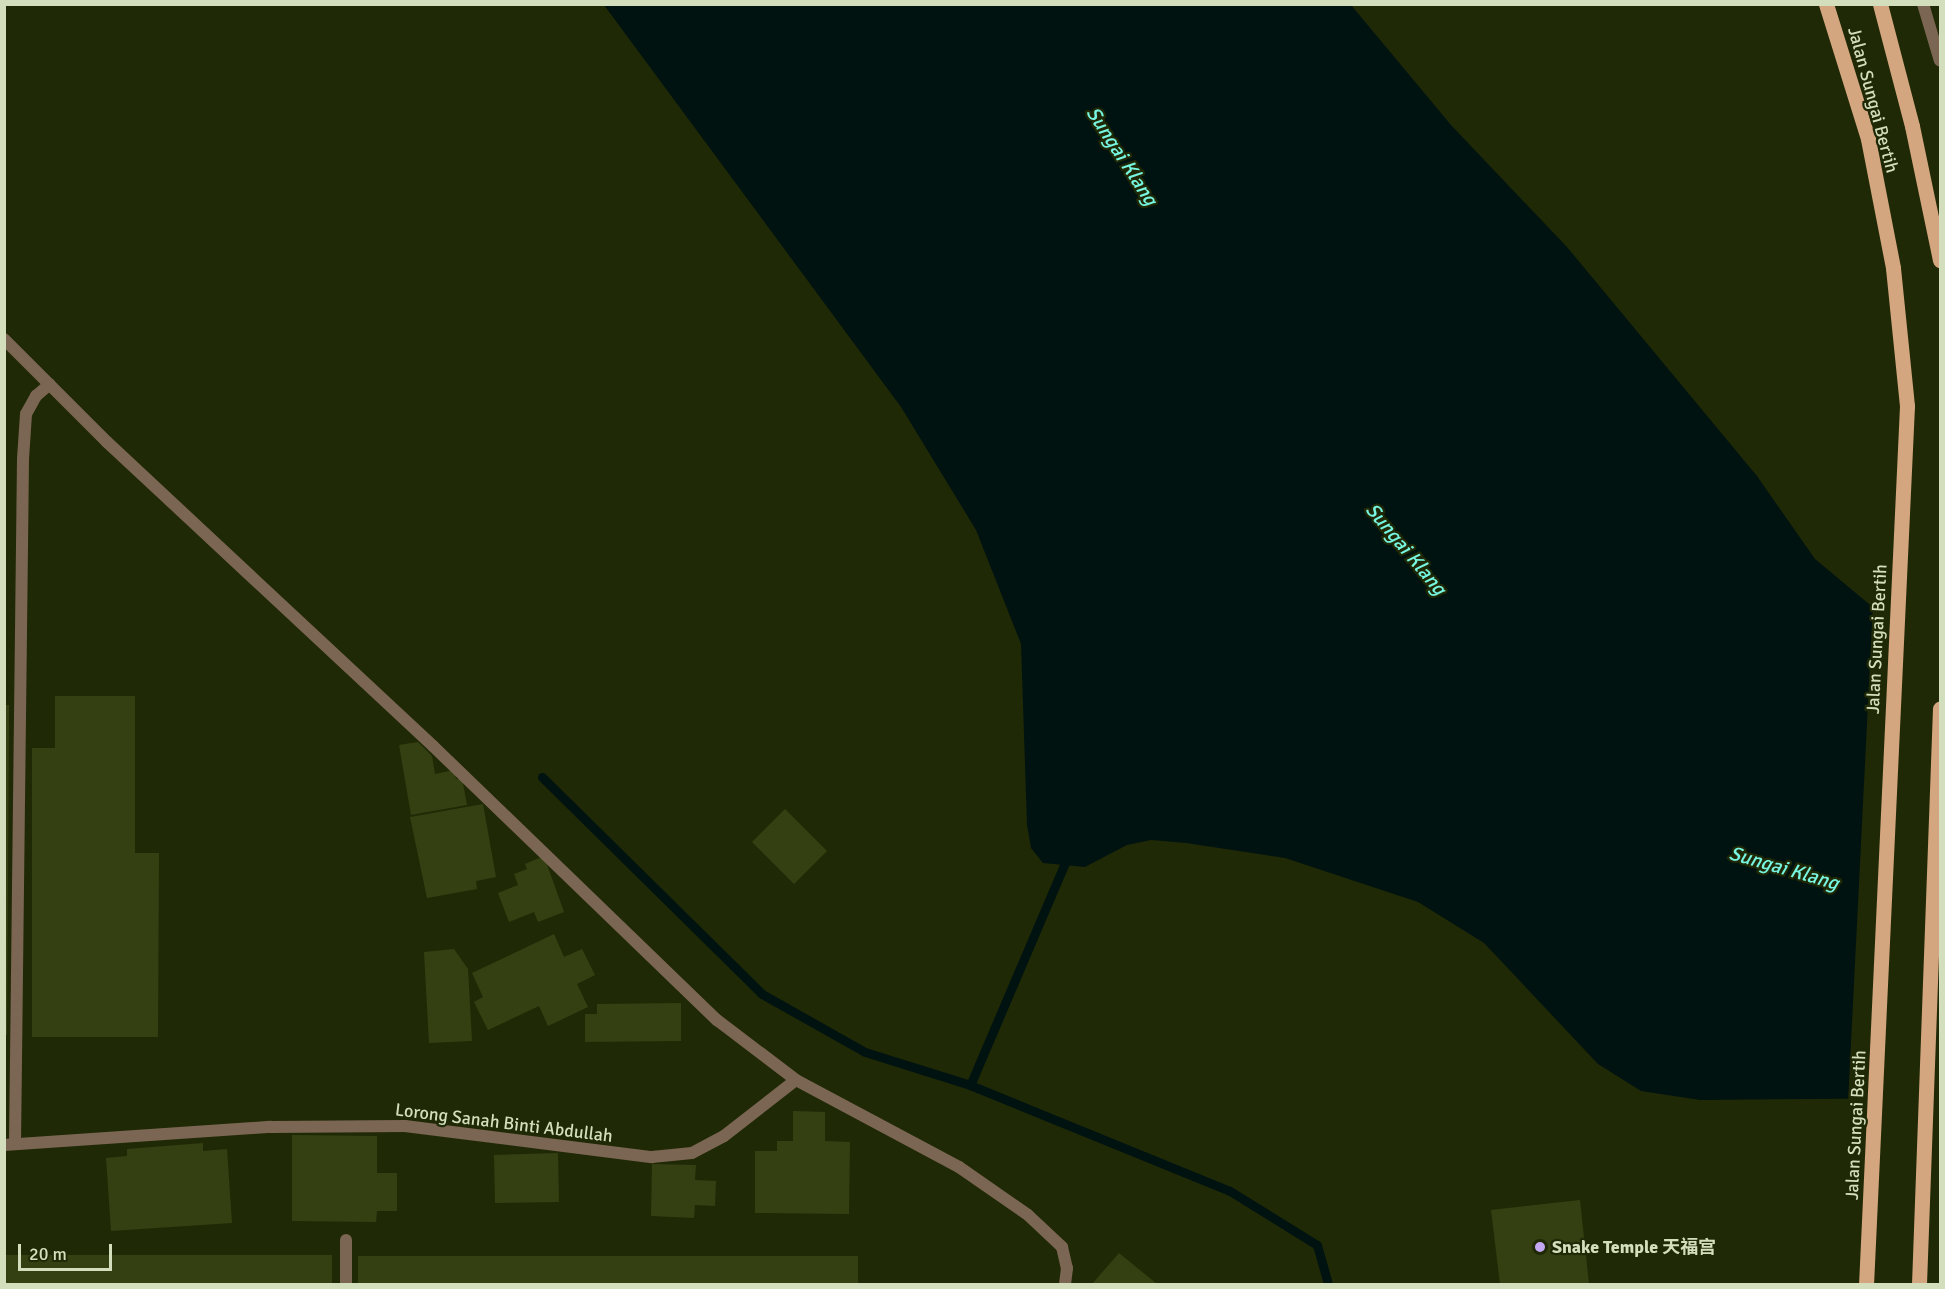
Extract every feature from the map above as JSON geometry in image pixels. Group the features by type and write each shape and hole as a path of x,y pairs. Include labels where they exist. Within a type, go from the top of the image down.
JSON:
{"main road":[{"name":"Jalan Sungai Bertih","path":"1826,4 1868,139 1893,268 1907,406 1866,1284"},
{"name":"Jalan Sungai Bertih","path":"1880,4 1912,126 1941,260"},
{"path":"1919,1284 1941,708"}],"street":[{"path":"1923,4 1941,61"},
{"path":"4,339 717,1020 796,1080 959,1167 1028,1215 1062,1247 1067,1268 1065,1284"},
{"path":"10,1145 24,448 26,414 36,396 50,384"},
{"name":"Lorong Sanah Binti Abdullah","path":"10,1145 270,1127 405,1126 652,1158 692,1153 724,1136 796,1080"},
{"path":"346,1240 346,1284"}],"water":[{"name":"Sungai Klang","path":"604,5 1351,5 1451,125 1567,247 1757,476 1815,559 1875,609 1940,1098 1700,1100 1641,1091 1598,1064 1484,943 1418,902 1285,858 1186,843 1151,840 1127,845 1085,867 1043,863 1031,848 1027,825 1021,644 976,530 901,407"}],"pier":[{"path":"1873,604 1940,626 1940,1101 1848,1103"}],"building":[{"path":"55,696 135,696 135,853 159,853 158,1037 32,1037 32,748 55,748"},
{"path":"4,705 9,705 7,1035 4,1035"},
{"path":"418,742 432,756 435,774 454,770 456,779 462,778 467,805 411,815 399,745"},
{"path":"483,804 496,877 476,881 477,889 427,898 410,817"},
{"path":"785,809 827,851 794,884 752,842"},
{"path":"544,856 564,912 538,922 534,912 509,922 498,893 518,885 514,874 527,869 525,864"},
{"path":"554,934 564,957 582,949 595,975 577,984 588,1007 548,1026 539,1006 488,1030 474,1002 483,997 472,973"},
{"path":"454,949 468,969 472,1041 429,1043 424,952"},
{"path":"681,1003 681,1041 585,1042 585,1014 597,1014 597,1004"},
{"path":"793,1111 825,1112 825,1141 850,1142 849,1214 755,1213 755,1151 777,1151 777,1141 793,1141"},
{"path":"292,1135 377,1136 377,1173 397,1173 397,1211 377,1211 376,1222 292,1221"},
{"path":"203,1143 203,1151 227,1149 232,1223 111,1231 106,1158 127,1156 127,1149"},
{"path":"558,1153 559,1202 495,1203 494,1155"},
{"path":"652,1164 696,1165 695,1180 716,1181 715,1206 695,1205 694,1218 651,1216"},
{"name":"Snake Temple 天福宫","path":"1580,1200 1589,1284 1500,1284 1491,1210"},
{"path":"1119,1253 1157,1284 1092,1284"},
{"path":"4,1255 332,1255 332,1284 4,1284"},
{"path":"358,1256 858,1256 858,1284 358,1284"}],"waterway":[{"path":"542,777 762,994 865,1052 970,1085"},
{"path":"1067,858 970,1085 1230,1191 1317,1245 1328,1284"}],"place":[{"name":"Snake Temple 天福宫","path":"1540,1247"}]}
